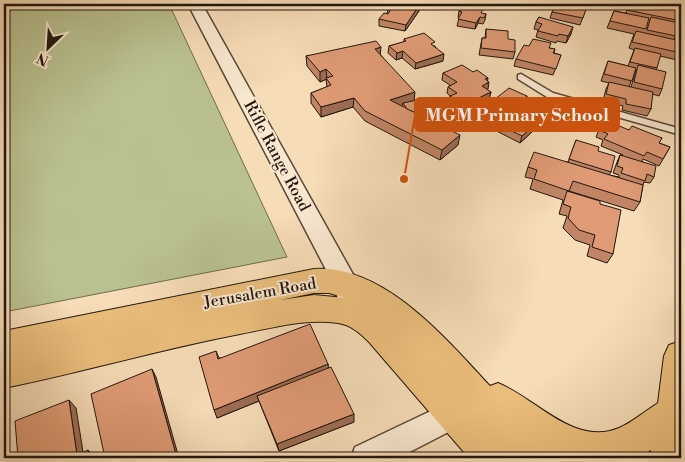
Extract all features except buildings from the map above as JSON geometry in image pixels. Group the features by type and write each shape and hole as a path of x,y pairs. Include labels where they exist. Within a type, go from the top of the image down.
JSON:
{"main road":[{"name":"Jerusalem Road","path":"4,346 308,282 330,281 377,329 493,458"},
{"name":"Jerusalem Road","path":"4,372 204,326 300,310 329,308 349,299 387,307 426,342 506,429 542,458"},
{"path":"426,342 498,401 563,444 583,452 621,447 674,413"},
{"path":"669,458 681,356"},
{"path":"640,458 674,413"}],"street":[{"name":"Rifle Range Road","path":"195,4 349,299"},
{"path":"366,458 454,414"}],"lane":[{"path":"521,77 550,95 681,132"}],"green space":[{"path":"4,4 169,4 287,257 4,312"}],"place":[{"name":"MGM Primary School","path":"404,179"}]}
